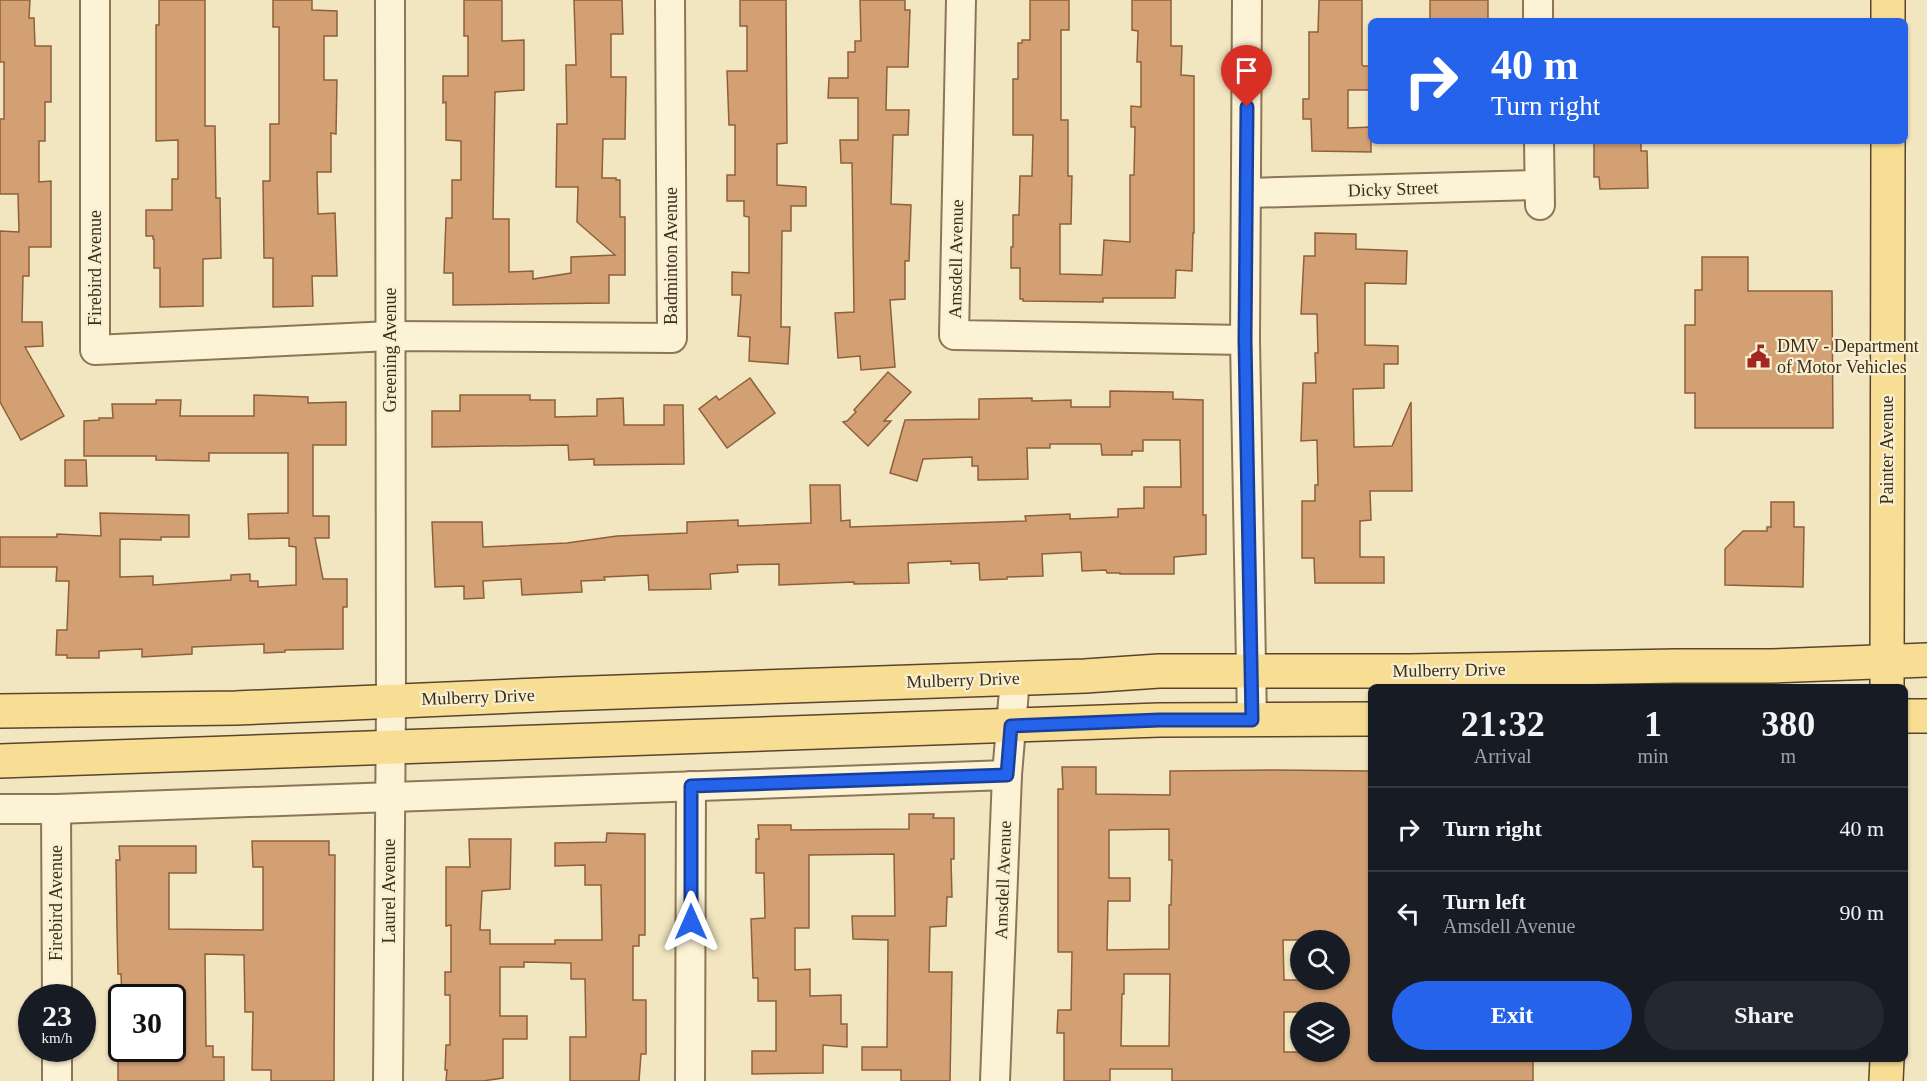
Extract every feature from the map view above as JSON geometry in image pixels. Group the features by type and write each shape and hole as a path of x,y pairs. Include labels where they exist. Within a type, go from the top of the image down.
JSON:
{"main road":[{"path":"1888,0 1888,18"},
{"name":"Painter Avenue","path":"1887,144 1887,674"},
{"name":"Mulberry Drive","path":"0,711 236,708 1159,671 1409,671 1771,666 1887,674 1927,660"},
{"path":"1908,716 1927,716"},
{"path":"0,761 1159,720 1368,719"},
{"path":"1887,1062 1887,1081"}],"street":[{"name":"Firebird Avenue","path":"95,0 95,350 390,336"},
{"name":"Greening Avenue","path":"390,0 391,701"},
{"name":"Badminton Avenue","path":"390,336 672,338 670,0"},
{"name":"Amsdell Avenue","path":"961,0 954,334 1245,340"},
{"path":"1247,0 1245,340 1253,671 1252,720"},
{"path":"1538,0 1538,18"},
{"name":"Dicky Street","path":"1247,193 1540,195 1539,144"},
{"name":"Amsdell Avenue","path":"995,1081 1007,775 1015,678"},
{"name":"Laurel Avenue","path":"388,1081 391,701"},
{"path":"0,809 56,809 1007,775"},
{"path":"690,1081 691,786"},
{"name":"Firebird Avenue","path":"56,809 57,984"},
{"path":"57,1062 57,1081"}],"building":[{"path":"0,0 30,0 29,18 34,18 35,46 51,46 51,102 45,102 45,141 39,141 39,182 51,181 51,247 29,247 29,276 23,276 22,322 42,322 43,346 25,347 64,416 21,440 0,402 0,231 19,232 18,194 0,194 0,119 4,119 4,62 0,62"},
{"path":"159,0 205,0 205,126 215,126 216,198 220,198 221,258 203,259 203,306 160,307 160,268 154,268 153,236 146,236 146,210 172,210 172,179 178,179 178,140 156,141 156,25 159,25"},
{"path":"273,0 312,0 312,10 337,11 337,36 324,36 324,80 337,80 336,134 331,133 331,172 317,172 318,214 335,213 337,276 312,276 313,306 273,307 273,258 264,258 263,181 270,181 270,124 279,124 279,27 273,27"},
{"path":"464,0 502,0 502,41 524,40 524,90 495,92 493,219 509,219 509,272 533,271 533,279 571,273 571,257 615,255 577,222 578,187 556,187 557,124 567,124 566,65 576,65 574,0 622,0 623,34 611,34 611,77 626,77 625,139 603,139 602,178 620,180 620,217 625,217 625,275 609,275 609,303 453,305 453,273 444,273 446,218 452,218 452,180 461,180 461,141 446,140 443,76 468,76 468,36 464,36"},
{"path":"740,0 786,0 787,143 777,144 777,185 806,187 806,206 791,206 791,231 782,231 781,327 790,327 788,364 749,361 750,337 738,336 741,295 732,295 732,272 749,273 749,217 744,216 744,201 727,201 727,175 735,175 735,125 729,125 727,71 747,71 747,26 740,26"},
{"path":"860,0 905,0 905,10 910,10 908,67 887,67 886,110 909,110 908,135 893,135 891,204 911,205 909,261 905,261 905,299 890,300 895,367 861,370 860,356 838,358 835,313 854,312 852,163 841,163 840,140 858,140 858,98 828,98 829,78 848,78 848,52 855,52 855,41 861,41"},
{"path":"1030,0 1069,0 1069,30 1061,30 1061,120 1068,120 1068,176 1072,176 1071,224 1060,224 1060,274 1102,275 1104,240 1130,242 1130,175 1134,175 1135,127 1131,127 1131,106 1141,107 1141,62 1137,62 1138,31 1132,30 1132,0 1171,0 1171,46 1182,46 1181,75 1194,76 1192,271 1176,270 1175,298 1103,298 1103,302 1023,301 1020,299 1020,268 1011,268 1013,215 1019,215 1020,176 1032,176 1033,135 1013,135 1013,79 1018,79 1018,43 1022,43 1022,40 1030,40"},
{"path":"1319,0 1362,0 1362,64 1368,66 1368,90 1348,90 1348,128 1368,127 1368,144 1371,144 1371,152 1312,151 1311,119 1303,119 1303,99 1309,99 1309,32 1318,32"},
{"path":"1430,0 1488,0 1488,18 1430,18"},
{"path":"1594,144 1641,144 1641,151 1647,151 1648,188 1600,189 1599,177 1594,177"},
{"path":"1315,233 1356,234 1356,249 1407,251 1406,284 1365,283 1365,345 1398,346 1398,364 1384,364 1384,388 1353,389 1354,447 1392,446 1411,402 1412,491 1370,491 1371,520 1360,521 1360,557 1384,557 1384,583 1315,583 1314,558 1302,558 1302,501 1315,501 1315,485 1318,485 1317,440 1301,441 1303,383 1316,383 1317,314 1301,314 1304,256 1315,256"},
{"name":"DMV - Department of Motor Vehicles","path":"1702,257 1748,257 1748,291 1832,291 1833,428 1695,428 1695,393 1685,393 1685,325 1695,325 1695,290 1702,290"},
{"path":"888,372 911,392 884,421 891,421 868,446 843,422 856,412 854,410"},
{"path":"750,378 775,413 727,448 699,409 716,396 719,400"},
{"path":"1110,391 1173,392 1173,399 1203,400 1203,515 1206,515 1206,554 1174,557 1174,574 1082,571 1081,552 1042,554 1043,576 1007,577 1007,579 980,580 979,563 951,564 951,561 908,563 909,583 854,584 854,582 779,585 779,564 737,565 738,572 710,574 711,589 649,590 648,575 604,577 605,580 581,581 582,592 522,595 521,579 483,581 484,598 464,599 464,586 435,587 432,522 482,522 483,547 687,533 687,522 738,520 738,526 811,523 810,485 840,485 841,521 850,520 850,527 1026,521 1025,516 1070,514 1070,519 1118,517 1118,509 1144,508 1144,487 1181,487 1180,440 1143,440 1143,451 1132,451 1132,455 1102,455 1101,444 1050,444 1050,448 1027,448 1028,479 978,480 978,466 972,466 972,457 923,459 917,481 890,473 905,420 979,419 979,399 1071,400 1071,407 1110,407"},
{"path":"254,395 308,397 308,403 346,402 346,445 313,445 313,516 329,516 329,538 315,538 323,579 347,579 347,607 343,607 343,649 285,650 285,652 264,653 264,644 192,647 192,654 142,657 142,649 99,651 99,658 67,658 67,655 56,655 57,630 67,630 69,581 56,581 57,567 0,567 0,537 57,537 57,534 101,536 100,513 189,515 189,537 161,537 161,540 120,539 120,577 153,576 153,585 231,580 231,575 250,574 250,581 258,581 258,587 296,585 296,547 289,546 289,538 249,539 248,514 288,513 288,453 209,453 209,461 156,460 156,456 84,456 84,421 113,418 112,404 156,404 156,400 181,400 180,416 254,416"},
{"path":"460,395 530,395 530,400 555,400 555,417 597,416 597,399 623,398 624,425 664,425 664,405 683,405 684,464 594,465 594,459 569,460 568,445 432,447 432,411 460,411"},
{"path":"65,460 86,460 87,486 65,486"},
{"path":"1771,502 1794,502 1794,527 1804,527 1803,587 1725,585 1725,549 1743,531 1767,531 1767,527 1771,527"},
{"path":"1062,767 1096,767 1096,794 1170,795 1170,771 1368,771 1368,1062 1533,1062 1533,1081 1172,1081 1172,1069 1110,1069 1110,1081 1064,1081 1064,1033 1057,1033 1058,1010 1071,1010 1072,952 1058,952 1058,789 1063,789","holes":["1169,829 1169,860 1172,860 1169,949 1107,950 1108,901 1130,901 1130,878 1109,878 1109,830","1124,974 1170,974 1169,1046 1121,1046"]},
{"path":"909,814 934,814 933,818 954,818 954,859 951,859 952,897 947,897 946,926 930,927 929,972 952,972 950,1081 901,1081 901,1070 862,1070 862,1047 887,1047 888,940 853,939 852,916 895,916 894,854 809,855 809,928 795,928 795,970 810,969 810,996 841,995 841,1024 847,1024 847,1047 823,1045 823,1073 752,1074 752,1051 776,1051 776,1001 758,1001 758,978 753,978 751,919 765,918 764,873 756,873 758,825 791,825 791,830 909,829"},
{"path":"607,833 645,834 645,935 639,935 639,946 633,946 633,1000 646,1000 646,1054 641,1054 639,1081 570,1081 570,1037 586,1037 585,979 571,979 571,963 524,962 524,967 500,967 500,1016 527,1016 527,1039 503,1039 503,1078 483,1081 446,1081 446,1045 450,1045 450,995 445,995 445,972 451,972 451,925 446,926 446,867 470,867 469,839 511,839 510,889 482,891 480,930 490,930 490,944 555,944 555,940 602,940 601,885 585,885 585,865 555,866 555,843 606,842"},
{"path":"252,841 329,841 329,855 335,855 334,1081 271,1081 271,1070 252,1070 253,1012 245,1012 244,955 205,954 206,1046 213,1046 213,1057 224,1057 224,1081 118,1081 118,1062 186,1062 186,984 121,984 121,974 118,974 116,860 120,860 119,846 196,846 196,873 169,873 169,929 263,930 263,867 253,867"}],"place":[{"name":"DMV - Department of Motor Vehicles","path":"1759,356"}],"route":[{"path":"691,922 691,786 1007,775 1011,726 1159,720 1252,720 1253,671 1245,340 1247,107"}]}
